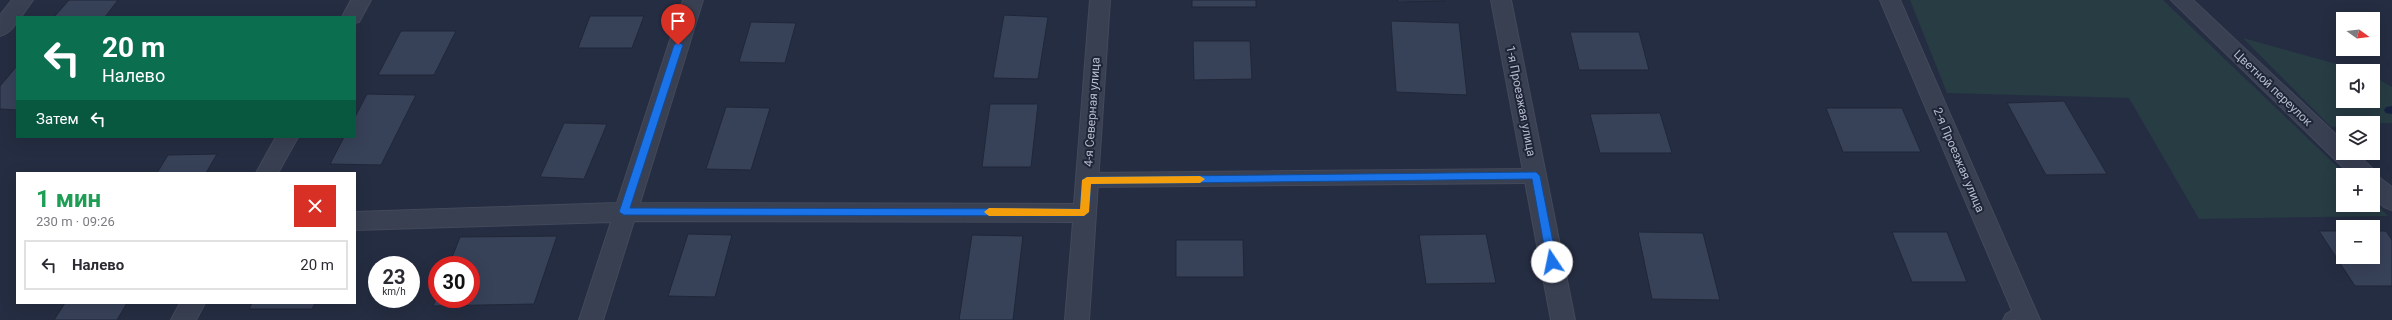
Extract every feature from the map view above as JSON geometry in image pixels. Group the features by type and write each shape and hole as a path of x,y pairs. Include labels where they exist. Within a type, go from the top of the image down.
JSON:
{"street":[{"path":"0,29 23,0"},
{"path":"353,16 361,0"},
{"path":"591,320 624,212 693,0"},
{"name":"4-я Северная улица","path":"1077,320 1100,0"},
{"name":"1-я Проезжая улица","path":"1501,0 1564,320"},
{"name":"2-я Проезжая улица","path":"1890,0 2022,317"},
{"name":"Цветной переулок","path":"2181,0 2358,168"},
{"path":"269,172 286,138"},
{"path":"2380,190 2392,201"},
{"path":"356,221 624,212 1084,212"},
{"path":"183,320 192,304"}],"lane":[{"path":"1087,180 1536,176"}],"shaded area":[{"path":"1910,0 2163,0 2339,168 2336,168 2336,212 2380,212 2380,208 2388,216 2199,219 2129,98 1947,93"},
{"path":"2243,38 2337,64 2336,108 2380,108 2380,80 2392,87 2392,123 2380,123 2380,116 2336,116 2336,127 2331,127"}],"building":[{"path":"69,0 118,0 106,16 55,16"},
{"path":"1192,0 1256,0 1256,7 1192,7"},
{"path":"1397,0 1444,0 1445,1 1398,2"},
{"path":"1004,15 1048,17 1038,79 993,78"},
{"path":"590,16 644,16 632,48 578,48"},
{"path":"1391,21 1459,23 1467,95 1396,92"},
{"path":"751,22 796,23 785,63 739,62"},
{"path":"401,31 456,31 434,75 378,75"},
{"path":"1570,32 1639,32 1649,70 1579,70"},
{"path":"1193,41 1250,41 1252,79 1194,80"},
{"path":"16,67 16,110 0,109 0,86"},
{"path":"367,94 416,95 381,165 330,164 343,138 356,138 356,115"},
{"path":"2064,101 2107,174 2046,175 2007,103"},
{"path":"990,104 1038,104 1031,167 982,167"},
{"path":"726,107 770,108 751,170 706,169"},
{"path":"1826,108 1902,108 1921,152 1843,152"},
{"path":"1660,113 1672,153 1600,153 1590,114"},
{"path":"564,123 607,124 584,179 540,177"},
{"path":"217,154 207,172 158,172 168,155"},
{"path":"2319,231 2336,231 2336,257"},
{"path":"2380,231 2386,231 2392,240 2392,286 2355,286 2341,264 2380,264"},
{"path":"1638,232 1703,233 1720,300 1652,299"},
{"path":"1892,232 1947,232 1967,282 1912,282"},
{"path":"688,234 732,235 715,297 668,296"},
{"path":"1486,234 1496,283 1426,284 1419,235"},
{"path":"972,235 1023,236 1013,320 959,320"},
{"path":"557,236 534,304 480,305 480,256 453,256 460,237"},
{"path":"1176,240 1243,240 1244,277 1176,277"},
{"path":"64,304 126,304 117,320 54,320"},
{"path":"252,304 314,304 312,309 249,309"}],"slow traffic":[{"path":"989,212 1084,212 1087,180 1200,179"}],"route":[{"path":"678,45 624,212 1084,212 1087,180 1536,176 1552,262"}]}
